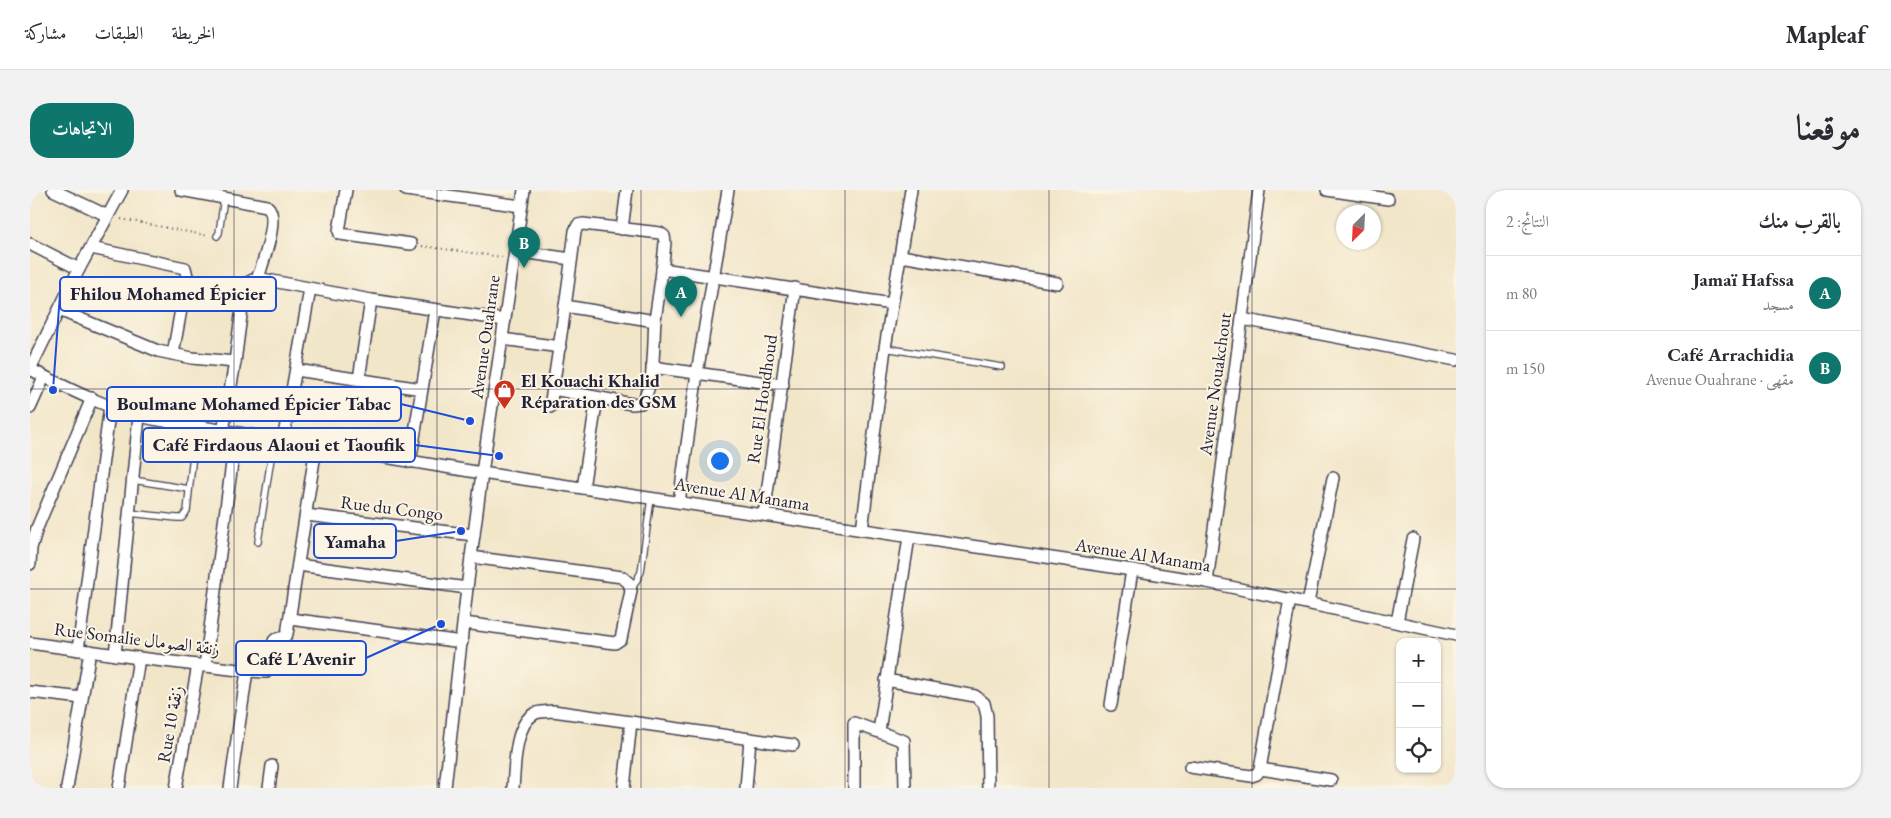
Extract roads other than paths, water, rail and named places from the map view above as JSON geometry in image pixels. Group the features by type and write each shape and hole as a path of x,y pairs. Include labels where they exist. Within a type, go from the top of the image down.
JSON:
{"street":[{"path":"53,190 108,216"},
{"path":"30,369 78,269 122,190"},
{"path":"181,190 268,206 272,209 273,224 260,272 257,278 247,283 243,300 223,431"},
{"path":"346,190 340,234 411,244"},
{"path":"406,190 444,192 521,206"},
{"name":"Avenue Ouahrane","path":"445,788 482,473 524,190"},
{"path":"622,229 627,190"},
{"path":"679,502 697,373 728,190"},
{"path":"862,530 892,304 910,190"},
{"name":"Avenue Nouakchout","path":"1206,582 1259,190"},
{"path":"1327,190 1388,199"},
{"path":"550,407 552,389 560,347 575,231 578,226 583,224 660,233 664,236 662,269 655,321 652,367 647,396 641,403 632,404 552,389"},
{"path":"30,244 78,269"},
{"path":"91,248 185,268 187,276 173,354"},
{"path":"514,255 571,259"},
{"path":"901,256 1057,283"},
{"path":"662,269 892,304"},
{"path":"257,278 371,300 505,320"},
{"name":"Rue El Houdhoud","path":"764,515 795,288"},
{"path":"279,440 296,370 310,289"},
{"path":"359,379 371,300"},
{"path":"565,306 655,321"},
{"path":"59,310 123,337 173,354 235,362"},
{"path":"410,462 435,310"},
{"path":"1242,319 1456,360"},
{"path":"502,339 560,347"},
{"path":"652,367 782,385"},
{"name":"Avenue Al Manama","path":"30,369 110,406 139,416 410,462 1206,582 1397,622 1436,636 1456,635"},
{"path":"296,370 422,389"},
{"path":"30,408 44,376"},
{"path":"30,564 31,548 37,528 92,398"},
{"path":"583,488 597,398"},
{"path":"78,650 110,406"},
{"path":"115,655 139,416"},
{"name":"Rue 10 زنقة","path":"176,788 202,666 236,433"},
{"path":"316,447 290,619 462,642"},
{"path":"1308,603 1333,478"},
{"name":"Rue du Congo","path":"306,515 474,535"},
{"path":"879,731 909,536"},
{"path":"1397,622 1413,539"},
{"path":"464,623 615,643 621,639 631,591 630,583 622,577 471,557"},
{"path":"298,565 467,588"},
{"path":"1111,705 1132,570"},
{"path":"1190,767 1251,776 1257,774 1260,768 1290,599"},
{"name":"Rue Somalie زنقة الصومال","path":"30,643 248,672 266,672 274,641 286,636 290,619"},
{"path":"67,788 90,652"},
{"path":"119,788 139,658"},
{"path":"230,788 248,672"},
{"path":"886,680 975,696 984,703 987,716 988,788"},
{"path":"30,692 82,698"},
{"path":"513,788 521,730 525,720 535,713 553,711 793,745"},
{"path":"624,788 631,722"},
{"path":"854,788 854,722 904,741 905,788"},
{"path":"746,788 750,738"},
{"path":"269,788 272,766"},
{"path":"1260,768 1330,780"}],"lane":[{"path":"216,236 219,233 224,198"},
{"path":"886,348 1002,367"},
{"path":"129,513 182,518 187,510 196,426"},
{"path":"258,542 279,440"},
{"path":"133,480 189,489"},
{"path":"631,591 641,572 651,498"}],"place":[{"name":"Café Arrachidia","path":"524,268"},
{"name":"Jamaï Hafssa","path":"681,317"},
{"name":"Fhilou Mohamed Épicier","path":"53,390"},
{"name":"El Kouachi Khalid Réparation des GSM","path":"505,410"},
{"name":"Boulmane Mohamed Épicier Tabac","path":"470,421"},
{"name":"Café Firdaous Alaoui et Taoufik","path":"499,456"},
{"name":"Yamaha","path":"461,531"},
{"name":"Café L'Avenir","path":"441,624"}]}
